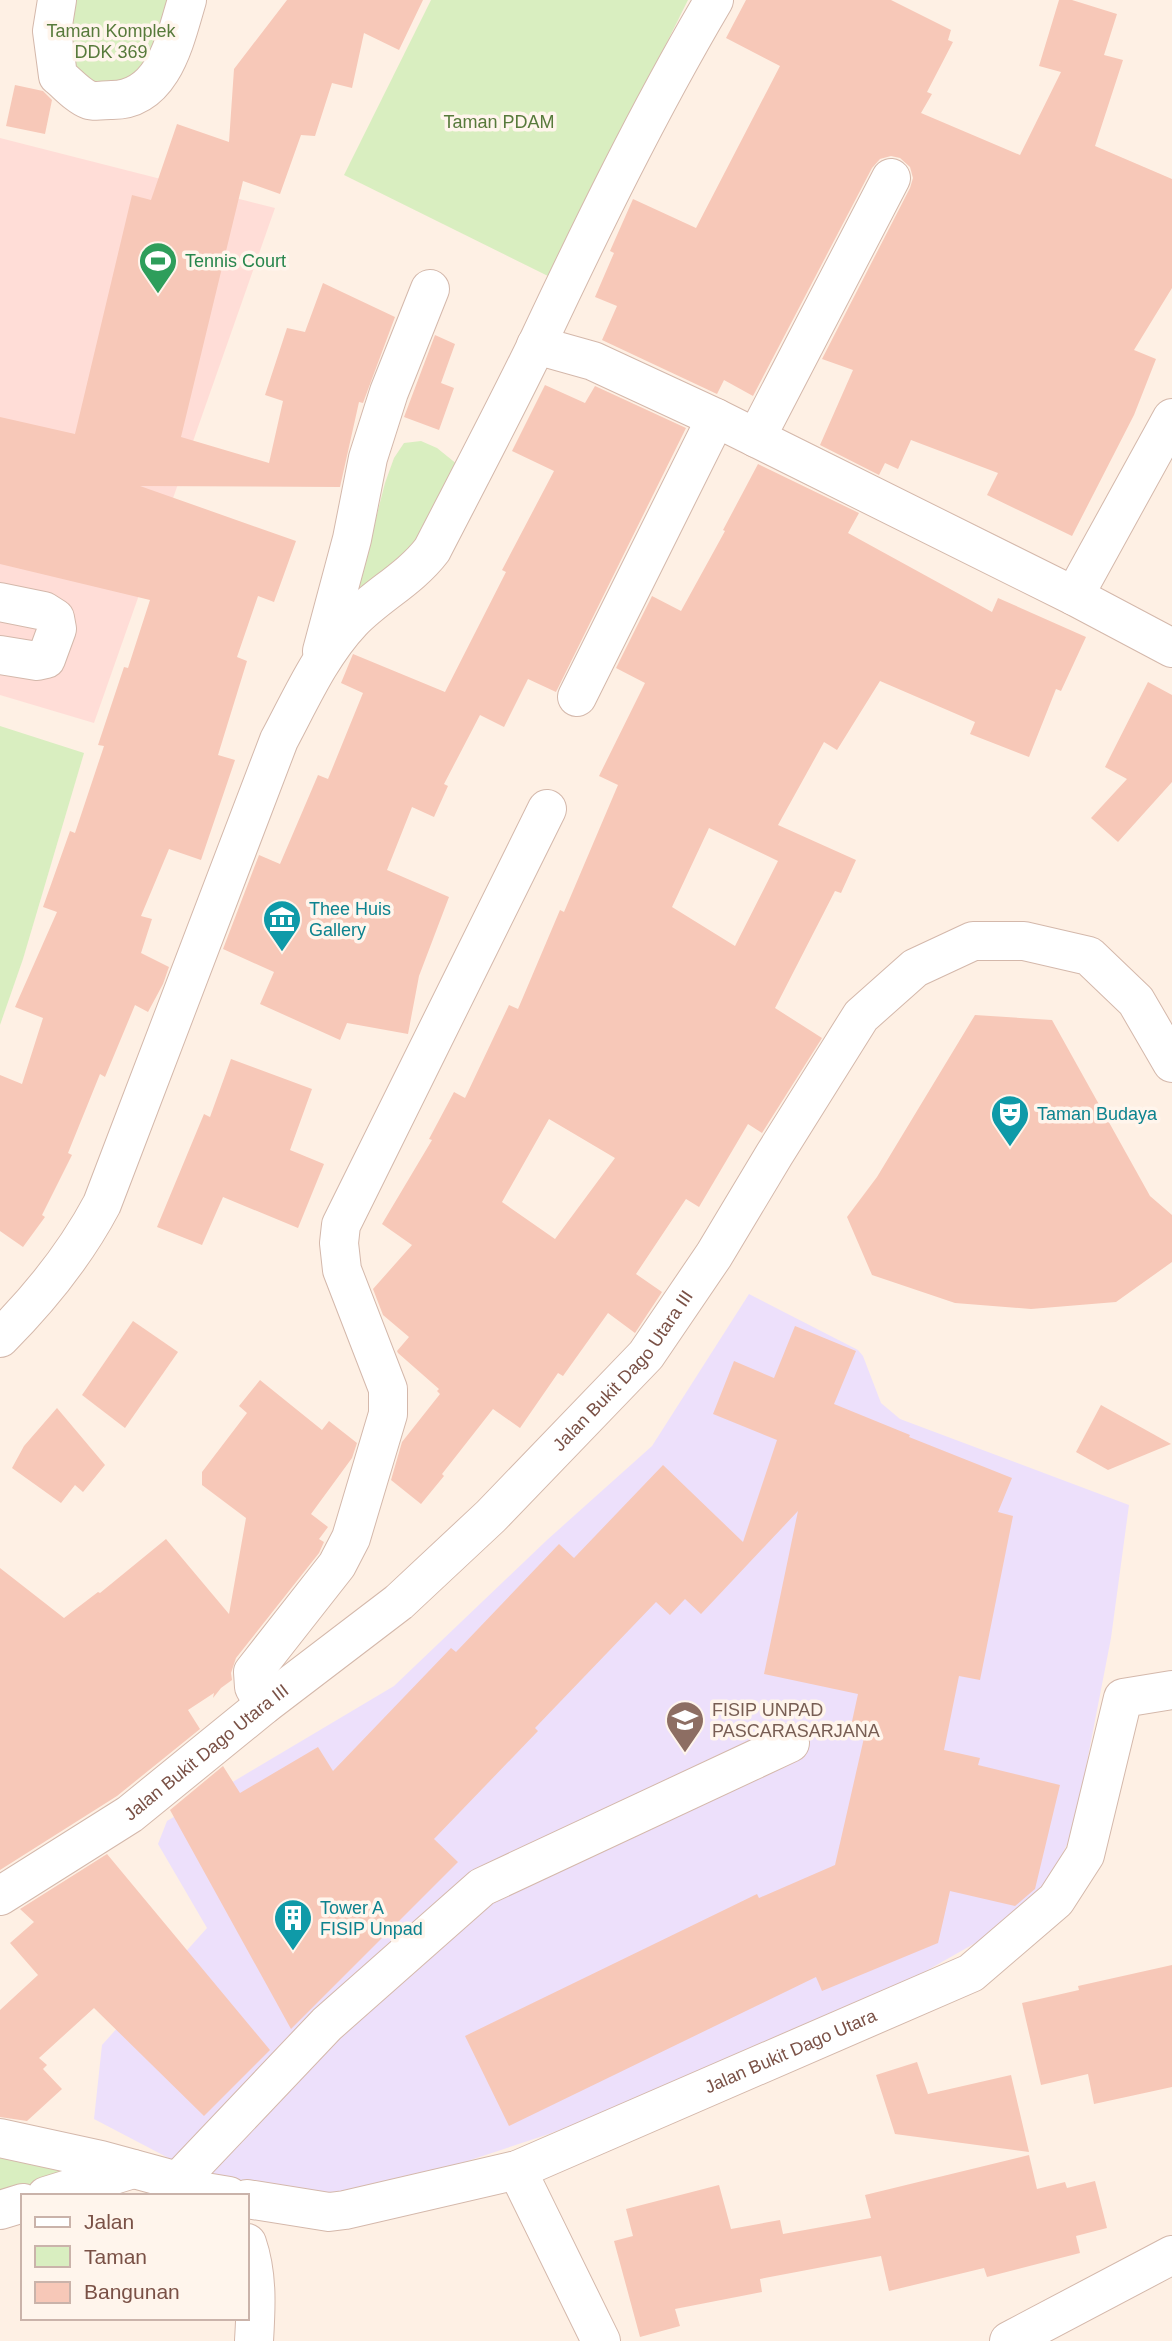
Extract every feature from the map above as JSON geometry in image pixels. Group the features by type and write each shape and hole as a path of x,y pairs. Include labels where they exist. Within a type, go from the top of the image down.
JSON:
{"street":[{"path":"57,0 52,31 58,76 88,100 118,100 132,97 156,80 173,48 187,0"},
{"path":"0,1338 59,1274 102,1204 279,740 317,666 353,621 416,569 432,550 536,345 566,279 714,0"},
{"path":"756,438 891,178"},
{"path":"317,666 352,539 368,458 389,392 430,289"},
{"path":"536,345 593,361 716,418 1074,596 1172,648"},
{"path":"578,697 716,418"},
{"path":"1074,596 1172,418"},
{"path":"0,603 44,611 55,618 57,629 46,659 37,661 0,655"},
{"path":"264,1705 254,1687 253,1672 314,1597 351,1538 388,1414 388,1390 342,1270 339,1243 341,1225 547,809"},
{"name":"Jalan Bukit Dago Utara III","path":"0,1896 130,1814 264,1705 399,1602 491,1516 646,1355 713,1255 861,1016 915,968 973,941 1024,941 1090,956 1136,1001 1172,1062"},
{"name":"Jalan Bukit Dago Utara","path":"248,2199 329,2212 517,2170 971,1973 1056,1900 1085,1855 1123,1698 1172,1690"},
{"path":"0,2138 133,2169 203,2191 327,2024 482,1887 790,1743"},
{"path":"52,2194 133,2169"},
{"path":"517,2170 601,2341"},
{"path":"0,2210 21,2204"},
{"path":"248,2246 253,2259 256,2298 254,2341"},
{"path":"1009,2341 1172,2255"}],"shaded area":[{"path":"0,138 275,208 94,723 0,695"},
{"name":"FISIP UNPAD PASCARASARJANA","path":"749,1294 858,1350 863,1356 881,1403 900,1419 1129,1505 1111,1638 1074,1829 1044,1894 1000,1929 845,2017 549,2134 340,2203 224,2187 94,2119 102,2045 207,1928 158,1844 167,1821 394,1686 547,1540 652,1446"}],"green space":[{"name":"Taman Komplek DDK 369","path":"68,0 173,0 147,72 111,89 75,74"},
{"name":"Taman PDAM","path":"431,0 688,0 550,277 344,175"},
{"path":"421,441 437,448 463,469 416,550 361,600 355,585 394,458 404,443"},
{"path":"0,726 84,753 23,959 0,1025"},
{"path":"0,2147 79,2164 0,2200"}],"building":[{"path":"287,0 423,0 399,50 364,33 352,88 332,83 315,136 301,135 280,194 243,181 181,437 269,463 283,401 265,395 287,328 305,332 323,283 395,317 363,403 359,402 340,487 140,486 296,541 274,602 258,596 237,657 247,661 218,755 235,760 201,860 169,849 141,916 152,919 141,953 169,967 163,984 148,1012 135,1005 105,1077 100,1074 68,1153 72,1155 42,1215 45,1217 23,1247 0,1231 0,1075 22,1084 43,1018 15,1007 57,912 43,907 70,831 75,833 104,746 98,745 124,667 128,668 150,600 0,564 0,417 75,434 132,195 151,200 177,124 229,142 234,69"},
{"path":"746,0 891,0 951,30 948,40 953,42 927,92 932,94 921,113 1020,155 1061,72 1039,66 1059,0 1072,0 1117,14 1104,55 1123,60 1095,146 1172,179 1172,288 1134,350 1156,359 1134,415 1072,536 987,495 998,473 911,440 898,469 885,463 879,475 820,445 853,370 822,359 910,188 913,178 910,167 900,158 891,156 880,159 872,168 753,396 724,380 717,394 602,340 617,306 595,297 614,253 610,251 633,199 696,228 780,66 726,38"},
{"path":"15,85 43,91 52,100 45,134 6,126"},
{"path":"435,335 455,344 441,383 454,388 439,430 404,417"},
{"path":"545,385 585,403 595,386 686,428 556,692 528,679 504,727 480,715 444,784 448,786 434,817 412,807 387,870 449,897 419,976 408,1034 347,1023 340,1040 260,1004 274,972 223,949 259,855 280,864 318,775 328,779 363,693 341,683 353,654 445,692 506,572 502,570 554,471 512,451"},
{"path":"758,464 859,513 848,533 992,612 998,598 1086,637 1061,691 1056,689 1029,757 970,734 975,722 880,681 837,750 824,742 778,825 856,860 841,893 835,891 775,1008 822,1038 762,1133 748,1124 699,1207 686,1199 636,1274 662,1292 635,1333 608,1313 563,1376 558,1373 520,1428 493,1409 421,1504 391,1480 402,1442 440,1394 437,1391 439,1389 398,1353 409,1337 383,1315 373,1289 412,1245 382,1224 432,1140 429,1139 454,1092 465,1098 509,1005 518,1009 560,910 564,912 618,785 599,776 645,683 616,668 652,596 681,611 725,531 723,530","holes":["709,828 778,861 735,946 672,907","549,1119 615,1158 555,1239 502,1202"]},
{"path":"1148,682 1172,695 1172,782 1118,842 1091,818 1127,779 1105,767"},
{"name":"Taman Budaya","path":"975,1015 1052,1020 1150,1196 1172,1215 1172,1262 1116,1302 1031,1309 955,1303 872,1275 847,1217 877,1177"},
{"path":"231,1059 312,1089 290,1150 324,1164 298,1228 223,1197 202,1245 157,1227 204,1114 210,1117"},
{"path":"133,1321 178,1352 125,1428 82,1395"},
{"path":"795,1326 856,1351 834,1404 1012,1478 998,1512 1013,1516 980,1680 959,1676 944,1750 980,1758 978,1765 1060,1785 1035,1889 1015,1906 950,1891 938,1943 822,1991 816,1977 509,2126 465,2036 757,1894 759,1898 835,1865 866,1729 851,1726 858,1694 764,1674 798,1511 701,1614 685,1599 670,1615 656,1602 535,1728 538,1731 434,1839 458,1862 291,2029 170,1810 223,1766 240,1793 318,1747 333,1771 451,1648 456,1652 559,1544 574,1558 663,1465 743,1542 777,1440 713,1414 734,1361 774,1378"},
{"path":"260,1380 322,1430 329,1421 357,1443 352,1458 311,1514 328,1527 319,1539 324,1542 319,1553 236,1658 231,1673 232,1680 213,1698 214,1693 188,1710 200,1729 117,1796 0,1870 0,1568 64,1618 100,1593 166,1539 229,1614 246,1518 202,1485 202,1472 247,1413 239,1406"},
{"path":"1101,1405 1171,1444 1108,1470 1076,1452"},
{"path":"57,1408 105,1465 83,1492 75,1485 61,1503 12,1468 24,1446"},
{"path":"107,1854 270,2050 204,2116 94,2008 39,2058 47,2065 43,2069 62,2089 27,2121 0,2117 0,2010 38,1975 10,1943 34,1922 20,1909"},
{"path":"1172,1965 1172,2087 1094,2104 1088,2074 1041,2085 1022,2003 1079,1990 1078,1986"},
{"path":"917,2062 928,2094 1011,2075 1029,2152 895,2134 876,2075"},
{"path":"1029,2155 1037,2189 1065,2182 1067,2188 1095,2181 1107,2228 1076,2236 1080,2253 987,2277 984,2268 889,2291 881,2256 760,2279 762,2292 675,2309 680,2326 640,2337 614,2241 633,2236 626,2209 719,2185 731,2229 780,2220 783,2234 871,2218 865,2195"}],"place":[{"name":"Tennis Court","path":"158,295"},
{"name":"Thee Huis Gallery","path":"282,953"},
{"name":"Taman Budaya","path":"1010,1148"},
{"name":"FISIP UNPAD PASCARASARJANA","path":"685,1754"},
{"name":"Tower A FISIP Unpad","path":"293,1952"}]}
